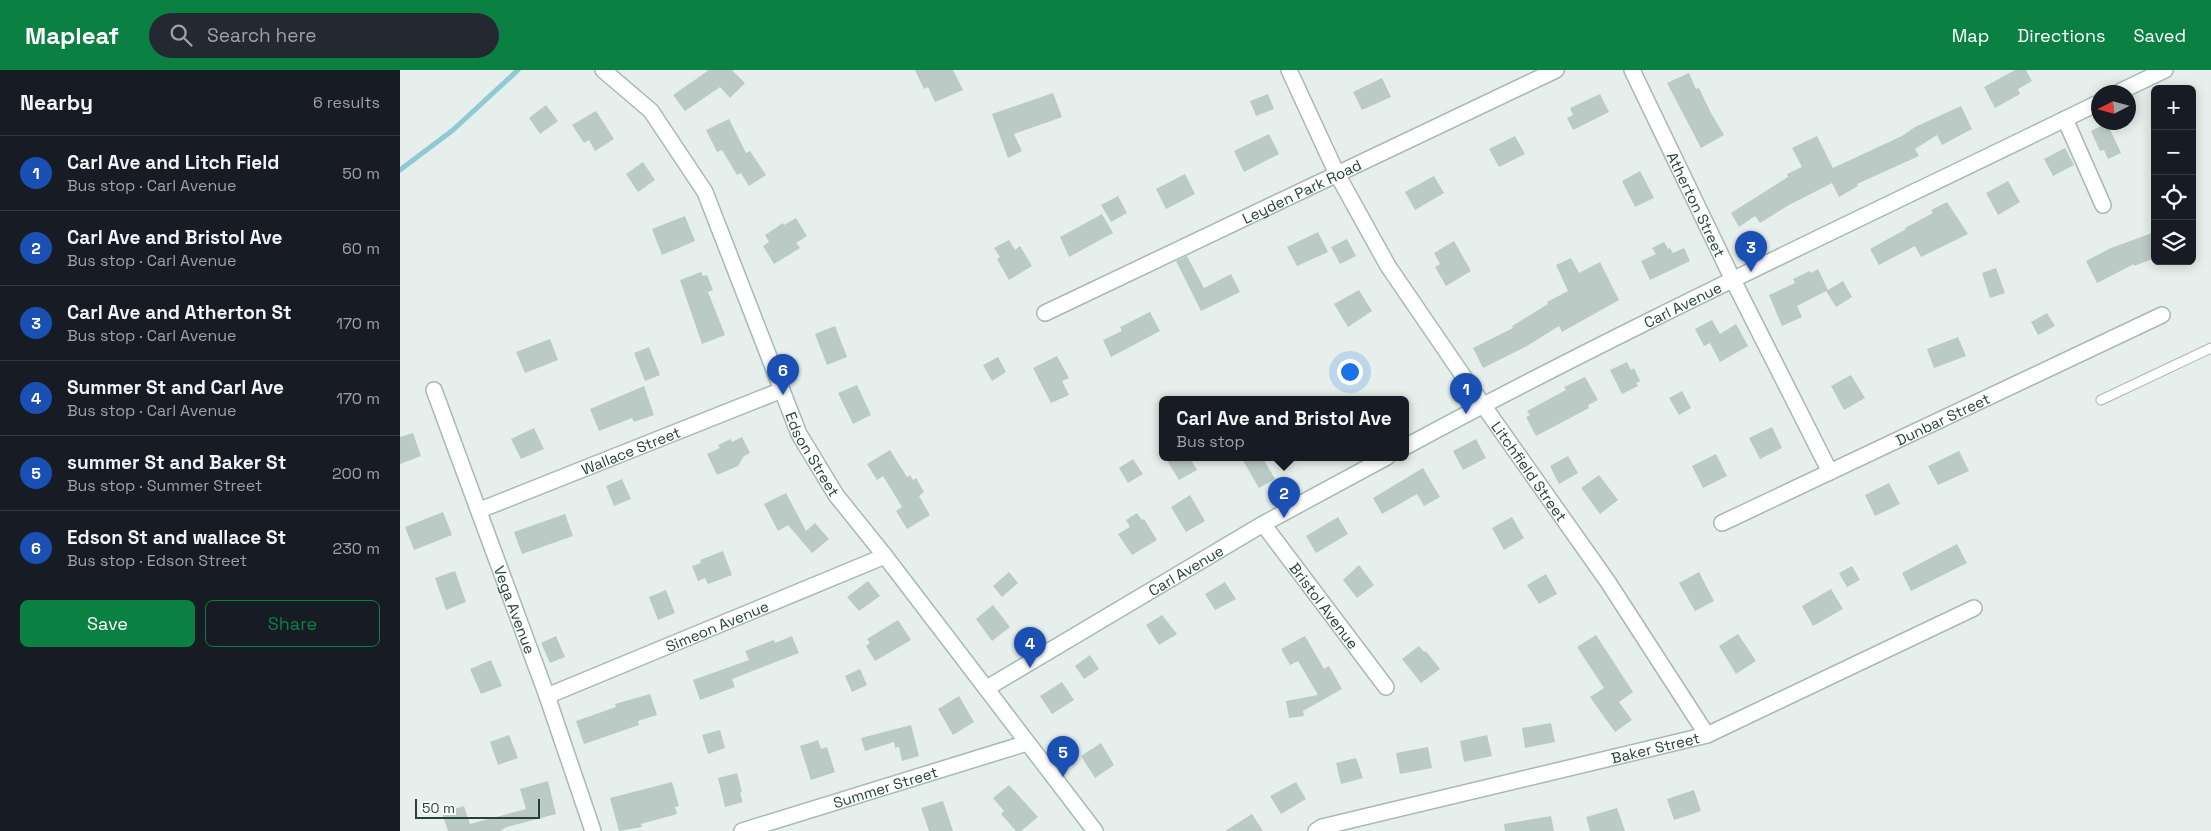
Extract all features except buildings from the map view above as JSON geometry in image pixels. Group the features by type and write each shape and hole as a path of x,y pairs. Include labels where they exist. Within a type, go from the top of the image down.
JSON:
{"street":[{"name":"Edson Street","path":"603,70 651,111 705,192 799,434 836,495 886,556 987,688"},
{"name":"Litchfield Street","path":"1289,70 1337,174 1388,266 1608,582 1707,735"},
{"name":"Leyden Park Road","path":"1046,313 1556,70"},
{"name":"Atherton Street","path":"1632,70 1733,280 1830,472"},
{"path":"2134,85 2165,70"},
{"name":"Carl Avenue","path":"1409,445 1483,405 1733,280 2091,106"},
{"path":"2065,119 2103,205"},
{"name":"Dunbar Street","path":"1722,523 2162,315"},
{"name":"Vega Avenue","path":"434,390 480,510 593,831"},
{"name":"Wallace Street","path":"480,510 782,390"},
{"name":"Carl Avenue","path":"987,688 1263,524 1380,461"},
{"name":"Bristol Avenue","path":"1263,524 1386,687"},
{"name":"Simeon Avenue","path":"547,696 886,556"},
{"name":"Baker Street","path":"1316,831 1322,827 1707,735 1974,608"},
{"path":"987,688 1095,831"},
{"name":"Summer Street","path":"742,831 1027,743"}],"lane":[{"path":"2101,400 2211,348"}],"waterway":[{"path":"400,170 453,130 518,70"}],"place":[{"name":"Carl Ave and Atherton St","path":"1751,272"},
{"name":"Edson St and wallace St","path":"783,395"},
{"name":"Carl Ave and Litch Field","path":"1466,414"},
{"name":"Carl Ave and Bristol Ave","path":"1284,518"},
{"name":"Summer St and Carl Ave","path":"1030,668"},
{"name":"summer St and Baker St","path":"1063,777"}]}
